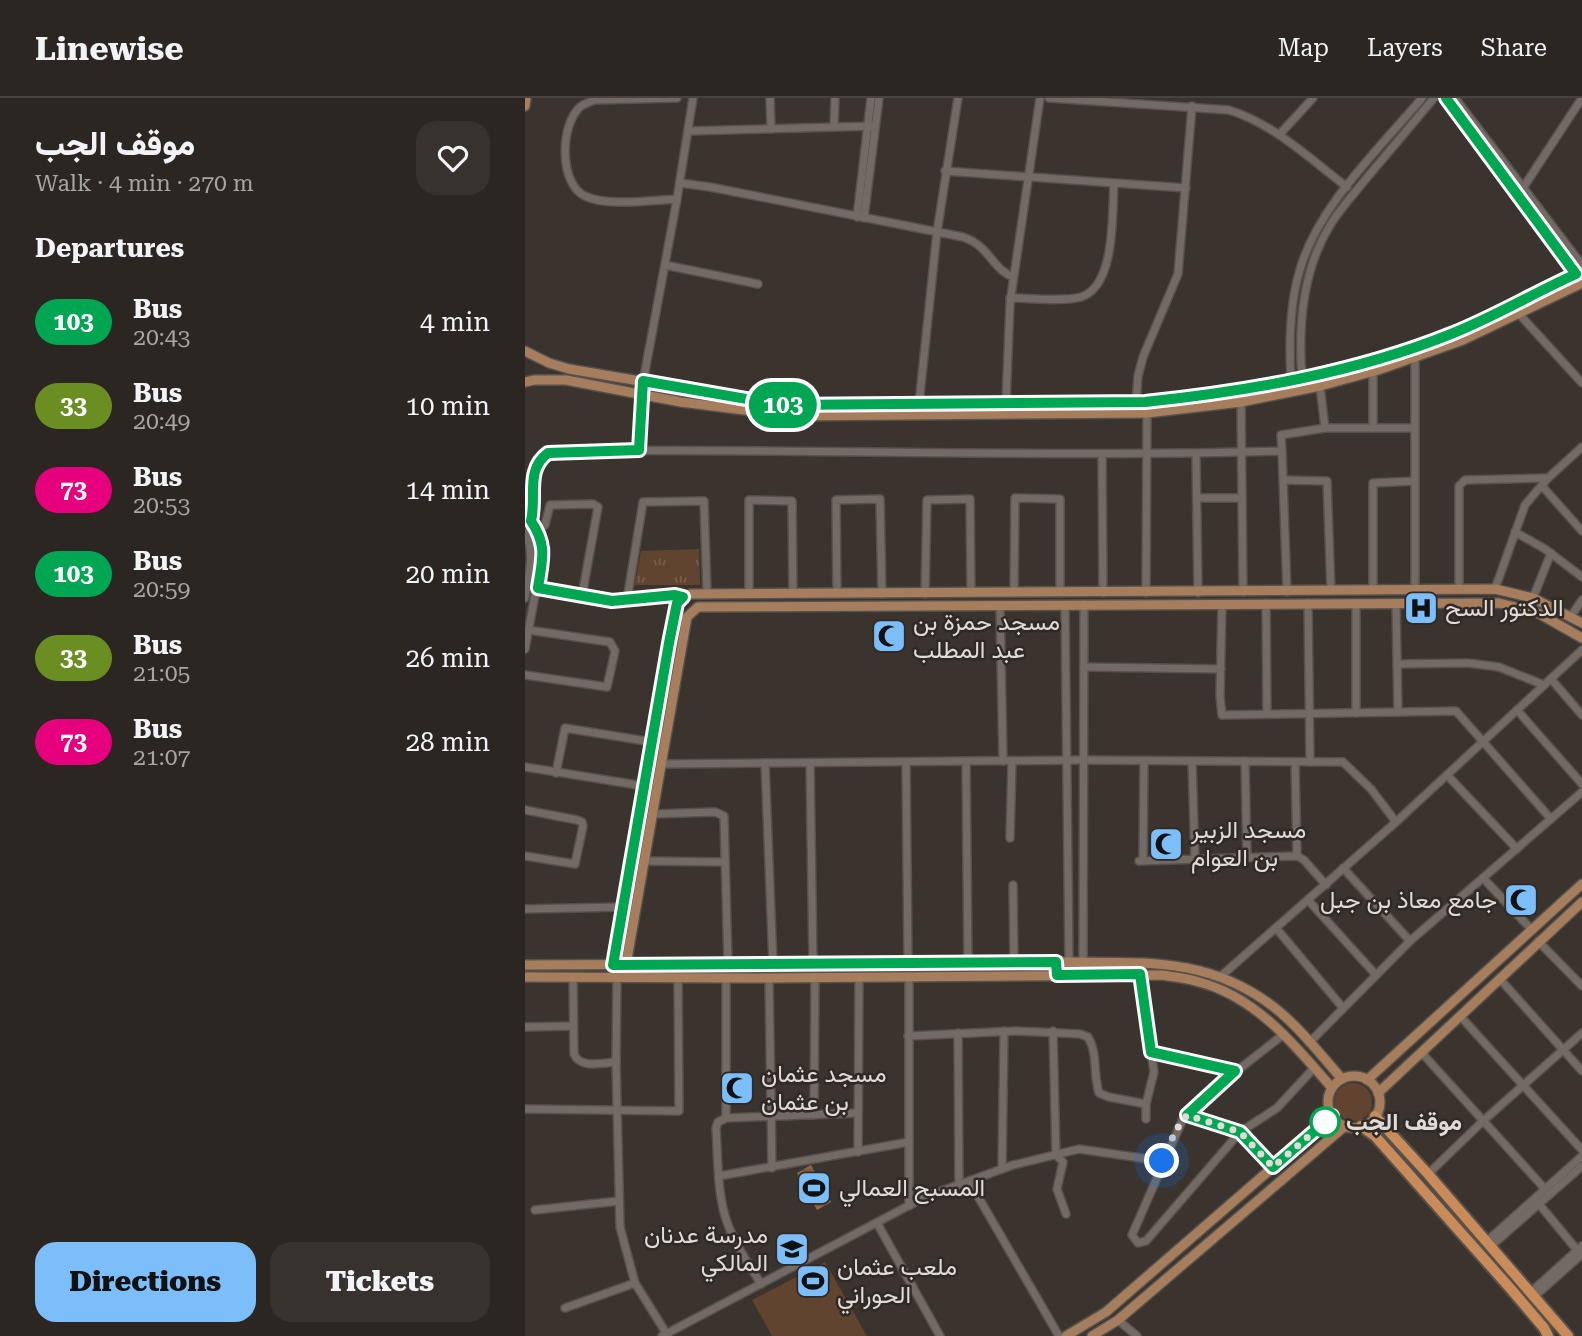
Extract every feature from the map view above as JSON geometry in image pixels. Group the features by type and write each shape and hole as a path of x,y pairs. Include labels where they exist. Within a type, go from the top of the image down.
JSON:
{"highway":[{"path":"1375,1116 1568,1336"},
{"path":"1361,1126 1375,1136 1393,1156 1510,1288 1548,1336"}],"main road":[{"path":"525,106 526,98"},
{"path":"525,351 569,369 781,405 1136,403 1203,396 1352,366 1453,334 1579,272"},
{"path":"525,382 566,380 695,404 792,416 1147,413 1241,402 1319,386 1373,371 1463,340 1582,282"},
{"path":"613,965 677,603 683,597 707,593 749,592 1198,593 1495,589 1533,598 1582,623"},
{"path":"627,965 687,617 698,607 1499,603 1538,613 1582,638"},
{"path":"1367,1080 1582,884"},
{"path":"1378,1093 1582,902"},
{"path":"1056,962 1057,975"},
{"path":"1087,962 1092,975"},
{"path":"525,965 1087,962 1183,966 1220,977 1275,1009 1342,1079"},
{"path":"794,964 796,977"},
{"path":"549,965 550,977"},
{"path":"644,965 645,977"},
{"path":"525,977 1162,975 1200,982 1235,996 1284,1034 1332,1088"},
{"path":"1354,1076 1367,1080 1378,1093 1379,1108 1375,1116 1361,1126 1345,1126 1332,1116 1328,1099 1332,1088 1342,1079 1354,1076"},
{"path":"1066,1336 1106,1312 1332,1116"},
{"path":"1092,1336 1116,1321 1345,1126"}],"street":[{"path":"677,98 594,100 587,103 574,115 566,152 568,178 578,192 586,197 604,201 677,200"},
{"path":"639,450 641,393 693,98"},
{"path":"770,98 771,129"},
{"path":"834,127 835,98"},
{"path":"871,98 872,126"},
{"path":"861,218 872,126 879,98"},
{"path":"919,404 937,232 958,98"},
{"path":"1006,403 1010,298 1040,98"},
{"path":"1049,98 1229,110 1248,116 1279,135 1347,187"},
{"path":"1279,135 1313,98"},
{"path":"1291,380 1290,330 1299,273 1321,220 1422,98"},
{"path":"1302,377 1300,343 1303,303 1308,276 1320,244 1340,211 1434,98"},
{"path":"1446,98 1579,272"},
{"path":"1455,98 1582,265"},
{"path":"1523,188 1582,98"},
{"path":"1136,403 1143,357 1178,274 1192,106"},
{"path":"688,131 872,126"},
{"path":"945,171 1186,188"},
{"path":"680,183 969,239 981,245 1001,271 1013,277"},
{"path":"1010,298 1074,298 1093,290 1100,281 1108,260 1114,183"},
{"path":"665,265 758,284"},
{"path":"1519,314 1582,383"},
{"path":"1415,358 1415,589"},
{"path":"1373,371 1373,428"},
{"path":"1319,386 1325,428"},
{"path":"1241,402 1243,592"},
{"path":"1146,593 1147,413"},
{"path":"1287,592 1281,435 1325,428 1415,428"},
{"path":"1495,589 1525,505 1548,478 1582,447"},
{"path":"525,649 543,552 542,538 528,520 534,509 534,468 540,458 548,453 639,450 1147,455 1282,451"},
{"path":"1196,454 1198,593"},
{"path":"1102,455 1103,593"},
{"path":"1459,590 1461,482 1548,478"},
{"path":"1283,480 1327,481 1331,591"},
{"path":"1373,590 1373,483 1416,481"},
{"path":"1542,486 1582,531"},
{"path":"1014,592 1015,498 1060,499 1060,592"},
{"path":"1197,498 1242,498"},
{"path":"837,593 837,500 880,499 882,594"},
{"path":"925,594 927,500 938,499 970,499 971,593"},
{"path":"627,600 643,502 704,500 707,593"},
{"path":"749,592 749,500 792,501 793,593"},
{"path":"537,529 545,525 550,505 593,504 599,507 582,596"},
{"path":"1515,532 1551,553 1582,576"},
{"path":"525,533 529,539 531,554 525,598"},
{"path":"1533,598 1551,553"},
{"path":"538,588 612,601 675,595 683,597"},
{"path":"1571,616 1582,600"},
{"path":"1266,603 1267,714"},
{"path":"1308,603 1310,762"},
{"path":"1356,603 1356,713"},
{"path":"1396,603 1398,712"},
{"path":"1084,604 1083,760 1087,962"},
{"path":"1222,604 1222,715 1456,711 1551,819"},
{"path":"1000,605 1003,761"},
{"path":"1065,605 1069,962"},
{"path":"525,675 607,687 615,651 610,642 528,630"},
{"path":"1220,977 1396,822 1582,650"},
{"path":"1397,664 1479,664 1499,667 1544,685"},
{"path":"1084,667 1221,669"},
{"path":"1551,679 1582,715"},
{"path":"1517,710 1582,784"},
{"path":"555,773 565,728 652,742"},
{"path":"661,764 1083,760 1343,762 1371,789 1396,822"},
{"path":"1010,838 1012,761"},
{"path":"1144,761 1141,861 1297,856 1304,860 1326,885"},
{"path":"1192,761 1195,860"},
{"path":"1245,761 1247,858"},
{"path":"906,762 908,962"},
{"path":"966,762 968,963"},
{"path":"1295,762 1297,856"},
{"path":"765,763 773,964"},
{"path":"810,763 813,963"},
{"path":"525,767 644,786"},
{"path":"1447,775 1517,849"},
{"path":"1309,1043 1410,941 1582,792"},
{"path":"525,810 583,822 575,864 525,856"},
{"path":"653,814 715,812 724,816 728,964"},
{"path":"644,861 725,862"},
{"path":"1343,868 1410,941"},
{"path":"1483,878 1532,930"},
{"path":"1013,885 1014,963"},
{"path":"1308,900 1377,975"},
{"path":"525,909 624,907"},
{"path":"1276,928 1343,1008"},
{"path":"1538,942 1582,986"},
{"path":"1140,974 1154,1072 1146,1104 1146,1119"},
{"path":"858,1152 859,976"},
{"path":"909,976 909,1206"},
{"path":"573,977 573,1054 576,1060 581,1063 616,1062"},
{"path":"617,977 620,1227 635,1283 665,1335 909,1206 1002,1169 1079,1149 1162,1161"},
{"path":"814,1115 815,977"},
{"path":"525,1109 680,1111 678,978"},
{"path":"726,978 726,1118"},
{"path":"769,978 772,1168"},
{"path":"1499,978 1582,1071"},
{"path":"1460,1016 1582,1150"},
{"path":"525,1027 573,1026"},
{"path":"1002,1169 1004,1031"},
{"path":"908,1036 1053,1031 1089,1037 1099,1093 1146,1104"},
{"path":"1053,1031 1056,1155 1063,1161 1057,1189 1066,1214"},
{"path":"958,1033 960,1185"},
{"path":"1428,1174 1582,1033"},
{"path":"1284,1034 1235,1071 1187,1115 1176,1130 1132,1235 1137,1243 1146,1241 1240,1132 1277,1108 1314,1068"},
{"path":"1151,1052 1235,1071"},
{"path":"1421,1052 1545,1189"},
{"path":"761,1284 725,1219 720,1197 716,1128 718,1122 726,1118 857,1113"},
{"path":"1187,1115 1240,1132 1273,1167"},
{"path":"719,1176 909,1142"},
{"path":"1489,1243 1582,1156"},
{"path":"1489,1243 1582,1166"},
{"path":"969,1181 1059,1336"},
{"path":"535,1210 619,1201"},
{"path":"1533,1294 1580,1250 1539,1204"},
{"path":"877,1223 940,1336"},
{"path":"565,1308 635,1283"},
{"path":"1116,1321 1130,1336"},
{"path":"1116,1321 1137,1336"}],"green space":[{"path":"699,549 700,585 635,585 641,551"},
{"path":"1353,1083 1366,1089 1372,1102 1366,1115 1353,1121 1340,1115 1334,1102 1340,1089"},
{"name":"ملعب عثمان الحوراني","path":"825,1262 867,1336 772,1336 752,1300"}],"shaded area":[{"name":"المسبح العمالي","path":"811,1165 831,1202 817,1210 797,1173"}],"bus line":[{"name":"103","path":"1332,1116 1273,1167 1240,1132 1187,1115 1235,1071 1151,1052 1140,974 1057,975 1056,962 613,965 669,643 677,603 683,597 675,595 612,601 538,588 543,552 542,538 531,521 534,509 534,468 540,458 559,451 639,450 643,381 781,405 1145,402 1260,387 1352,366 1453,334 1576,274 1446,98"}],"place":[{"name":"الدكتور السح","path":"1421,608"},
{"name":"مسجد حمزة بن عبد المطلب","path":"889,636"},
{"name":"مسجد الزبير بن العوام","path":"1166,844"},
{"name":"جامع معاذ بن جبل","path":"1521,900"},
{"name":"مسجد عثمان بن عثمان","path":"737,1088"},
{"name":"موقف الجب","path":"1325,1122"},
{"name":"المسبح العمالي","path":"814,1188"},
{"name":"مدرسة عدنان المالكي","path":"792,1249"},
{"name":"ملعب عثمان الحوراني","path":"813,1281"}],"route":[{"path":"1162,1161 1176,1130 1187,1115 1240,1132 1273,1167 1332,1116 1325,1122"}]}
